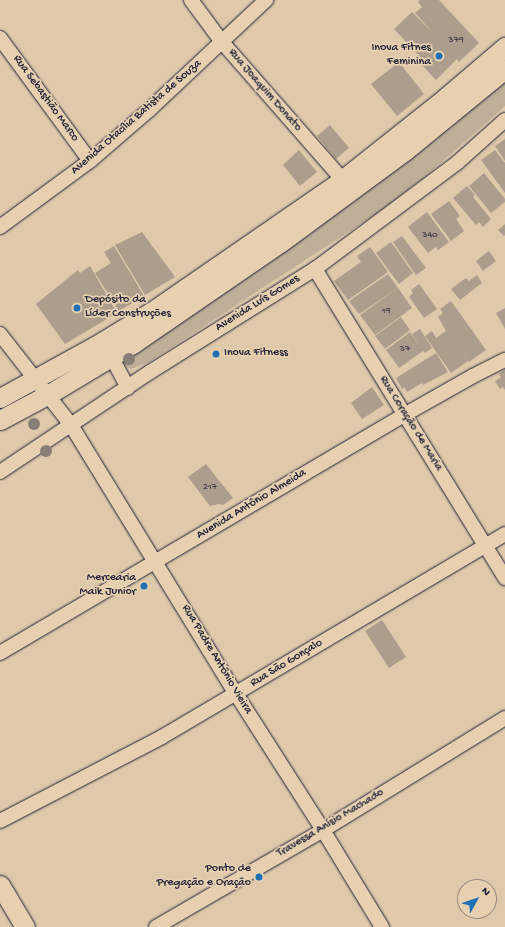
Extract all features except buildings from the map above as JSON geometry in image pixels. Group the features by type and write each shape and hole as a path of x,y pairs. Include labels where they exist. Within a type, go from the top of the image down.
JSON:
{"main road":[{"path":"400,143 505,47"},
{"path":"0,420 49,394 105,350 281,242 347,185 400,143 505,70"},
{"path":"0,398 36,379 105,350"},
{"path":"0,885 25,927"}],"street":[{"name":"Rua Joaquim Donato","path":"191,0 222,42 347,185"},
{"name":"Avenida Otacília Batista de Souza","path":"0,227 90,161 149,110 266,0"},
{"name":"Rua Sebastião Marco","path":"0,38 90,161"},
{"name":"Avenida Luís Gomes","path":"0,472 128,388 315,269 441,175 505,120"},
{"name":"Rua Coração de Maria","path":"315,269 505,578"},
{"name":"Rua Padre Antônio Vieira","path":"0,334 72,425 236,694 323,830 382,927"},
{"path":"105,350 128,388"},
{"name":"Avenida Antônio Almeida","path":"0,653 404,415 473,376 505,360"},
{"name":"Rua São Gonçalo","path":"0,820 162,737 505,534"},
{"name":"Travessa Anísio Machado","path":"156,927 323,830 505,718"}],"shaded area":[{"path":"505,82 505,106 426,176 382,210 149,362 131,369 120,363 452,124"}],"place":[{"name":"Inova Fitnes Feminina","path":"439,56"},
{"name":"Depósito da Líder Construções","path":"77,308"},
{"name":"Inova Fitness","path":"216,354"},
{"name":"Mercearia Maik Junior","path":"144,586"},
{"name":"Ponto de Pregação e Oração","path":"259,877"}]}
